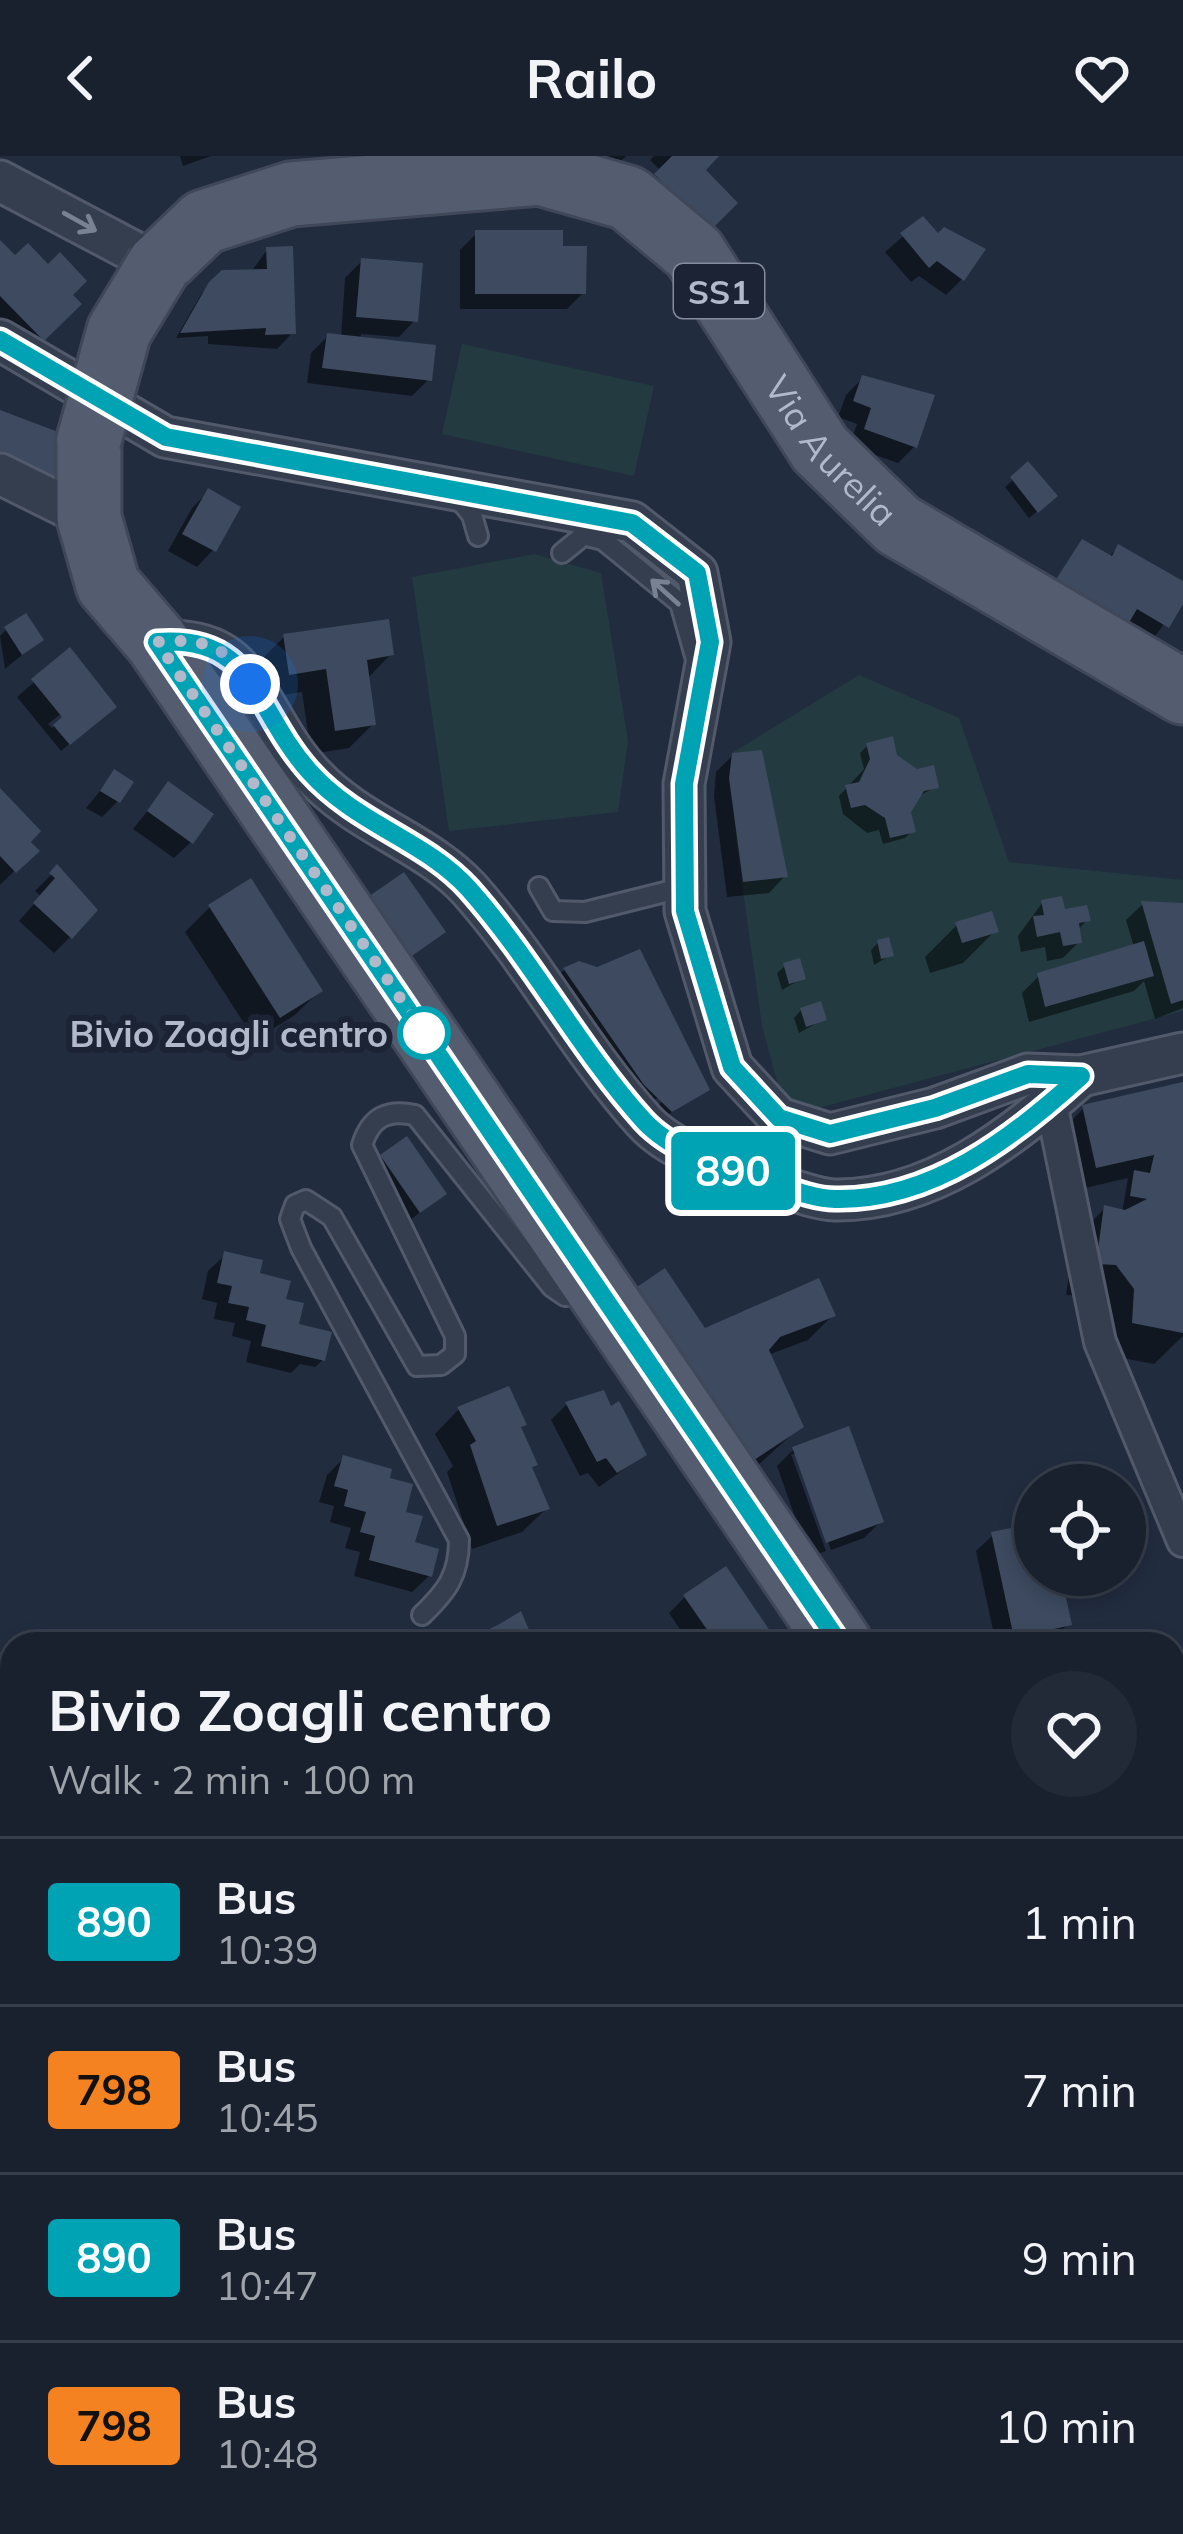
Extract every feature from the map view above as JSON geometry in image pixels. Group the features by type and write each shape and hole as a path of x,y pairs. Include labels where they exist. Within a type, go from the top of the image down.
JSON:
{"main road":[{"name":"Via Aurelia","path":"832,1632 157,642 108,586 89,518 88,440 119,331 159,265 204,222 291,194 540,173 628,198 694,253 820,449 898,525 1183,692"}],"street":[{"path":"0,181 159,265"},
{"path":"0,340 166,437 452,490 596,527 632,523 697,573 710,642 684,784 685,911 732,1067 779,1118 830,1134 935,1108 1028,1074 1066,1090"},
{"path":"0,474 89,518"},
{"path":"157,642 189,639 232,655 284,742 338,803 454,873 505,930 556,1007 648,1125 717,1166 833,1200 928,1186 1066,1090 1183,1053"},
{"path":"1066,1090 1100,1342 1178,1524"}],"lane":[{"path":"452,490 472,515 478,536"},
{"path":"562,554 596,527"},
{"path":"539,887 554,911 585,912 685,887"},
{"path":"422,1615 447,1591 459,1566 459,1540 301,1248 290,1219 295,1205 306,1199 332,1217 417,1366 441,1365 455,1354 455,1336 365,1160 362,1145 368,1128 394,1110 416,1115 552,1287 565,1295 583,1296 597,1287"}],"green space":[{"path":"462,344 654,386 634,476 442,434"},
{"path":"534,554 601,573 628,741 618,812 449,831 412,577"},
{"path":"859,675 959,718 1009,862 1183,880 1183,1011 803,1112 783,1103 762,1026 736,840 732,753"}],"building":[{"path":"672,156 719,156 706,170 738,203 711,230 654,174"},
{"path":"923,216 938,233 944,227 986,249 964,281 937,261 929,268 900,233"},
{"path":"475,230 563,230 563,246 587,246 586,294 475,294"},
{"path":"0,240 15,255 28,243 48,264 60,252 87,281 73,295 82,304 44,341 0,296"},
{"path":"293,246 296,334 265,335 266,328 180,333 209,282 222,270 267,269 266,247"},
{"path":"361,258 423,263 418,322 356,317"},
{"path":"327,333 436,345 432,381 322,368"},
{"path":"862,375 935,395 917,448 864,429 871,408 853,401"},
{"path":"0,410 66,435 54,495 0,462"},
{"path":"1028,461 1058,496 1038,513 1010,477"},
{"path":"208,488 241,507 216,552 182,534"},
{"path":"1082,539 1112,556 1118,544 1183,581 1183,604 1169,628 1137,609 1124,631 1051,587"},
{"path":"26,613 44,640 22,655 4,627"},
{"path":"389,619 394,655 367,660 376,725 335,731 326,669 289,675 283,634"},
{"path":"70,647 117,707 70,745 53,725 62,717 31,679"},
{"path":"893,736 897,755 917,769 934,765 939,788 924,791 911,812 916,832 890,838 885,818 865,805 851,808 845,785 859,782 870,759 866,743"},
{"path":"762,750 788,877 743,882 729,778 732,753"},
{"path":"114,769 134,782 120,803 100,791"},
{"path":"168,781 214,814 193,844 147,811"},
{"path":"0,788 41,831 31,842 40,851 16,873 0,856"},
{"path":"57,864 98,910 72,939 33,903 55,878 49,873"},
{"path":"404,872 446,932 406,960 365,899"},
{"path":"251,878 323,991 280,1018 208,905"},
{"path":"1062,896 1065,909 1087,905 1091,921 1079,923 1082,943 1063,946 1060,932 1037,937 1033,916 1044,915 1041,900"},
{"path":"1141,901 1183,903 1183,1000 1171,1004"},
{"path":"992,911 999,932 962,943 955,922"},
{"path":"889,937 894,956 881,959 877,940"},
{"path":"1144,941 1154,976 1045,1007 1037,973"},
{"path":"640,949 710,1090 672,1112 644,1085 563,968 579,961 597,967"},
{"path":"800,958 806,979 789,984 783,963"},
{"path":"821,1001 827,1020 806,1027 800,1008"},
{"path":"1183,1082 1183,1333 1132,1323 1134,1289 1116,1265 1096,1264 1104,1205 1125,1210 1147,1199 1130,1196 1134,1170 1150,1173 1154,1155 1096,1168 1082,1105"},
{"path":"407,1136 447,1194 420,1213 380,1155"},
{"path":"224,1251 263,1260 260,1273 291,1281 286,1299 304,1303 299,1324 332,1332 325,1361 261,1346 266,1325 246,1320 249,1307 228,1303 232,1286 217,1283"},
{"path":"665,1268 705,1328 819,1278 836,1316 780,1337 769,1350 804,1427 748,1464 631,1291"},
{"path":"509,1386 527,1425 521,1427 550,1509 497,1526 470,1445 476,1441 457,1407"},
{"path":"604,1390 611,1406 619,1401 647,1455 617,1473 606,1458 597,1462 565,1402"},
{"path":"849,1426 884,1522 826,1543 792,1447"},
{"path":"343,1455 392,1469 390,1478 413,1484 406,1512 423,1516 415,1542 439,1549 432,1577 369,1560 375,1536 360,1532 366,1512 344,1506 348,1490 334,1486"},
{"path":"1014,1527 1014,1596 1066,1596 1072,1625 1013,1632 991,1532"},
{"path":"726,1566 771,1632 709,1632 683,1595"},
{"path":"521,1611 530,1632 483,1632"}],"bus line":[{"name":"890","path":"0,340 166,437 632,523 697,573 710,642 684,784 685,911 732,1067 779,1118 830,1134 935,1108 1028,1074 1081,1076 1036,1116 928,1186 833,1200 717,1166 648,1125 556,1007 505,930 454,873 338,803 284,742 232,655 189,639 157,642 832,1632"}],"place":[{"name":"Bivio Zoagli centro","path":"424,1033"}],"route":[{"path":"250,684 232,655 189,639 157,642 424,1033"}]}
